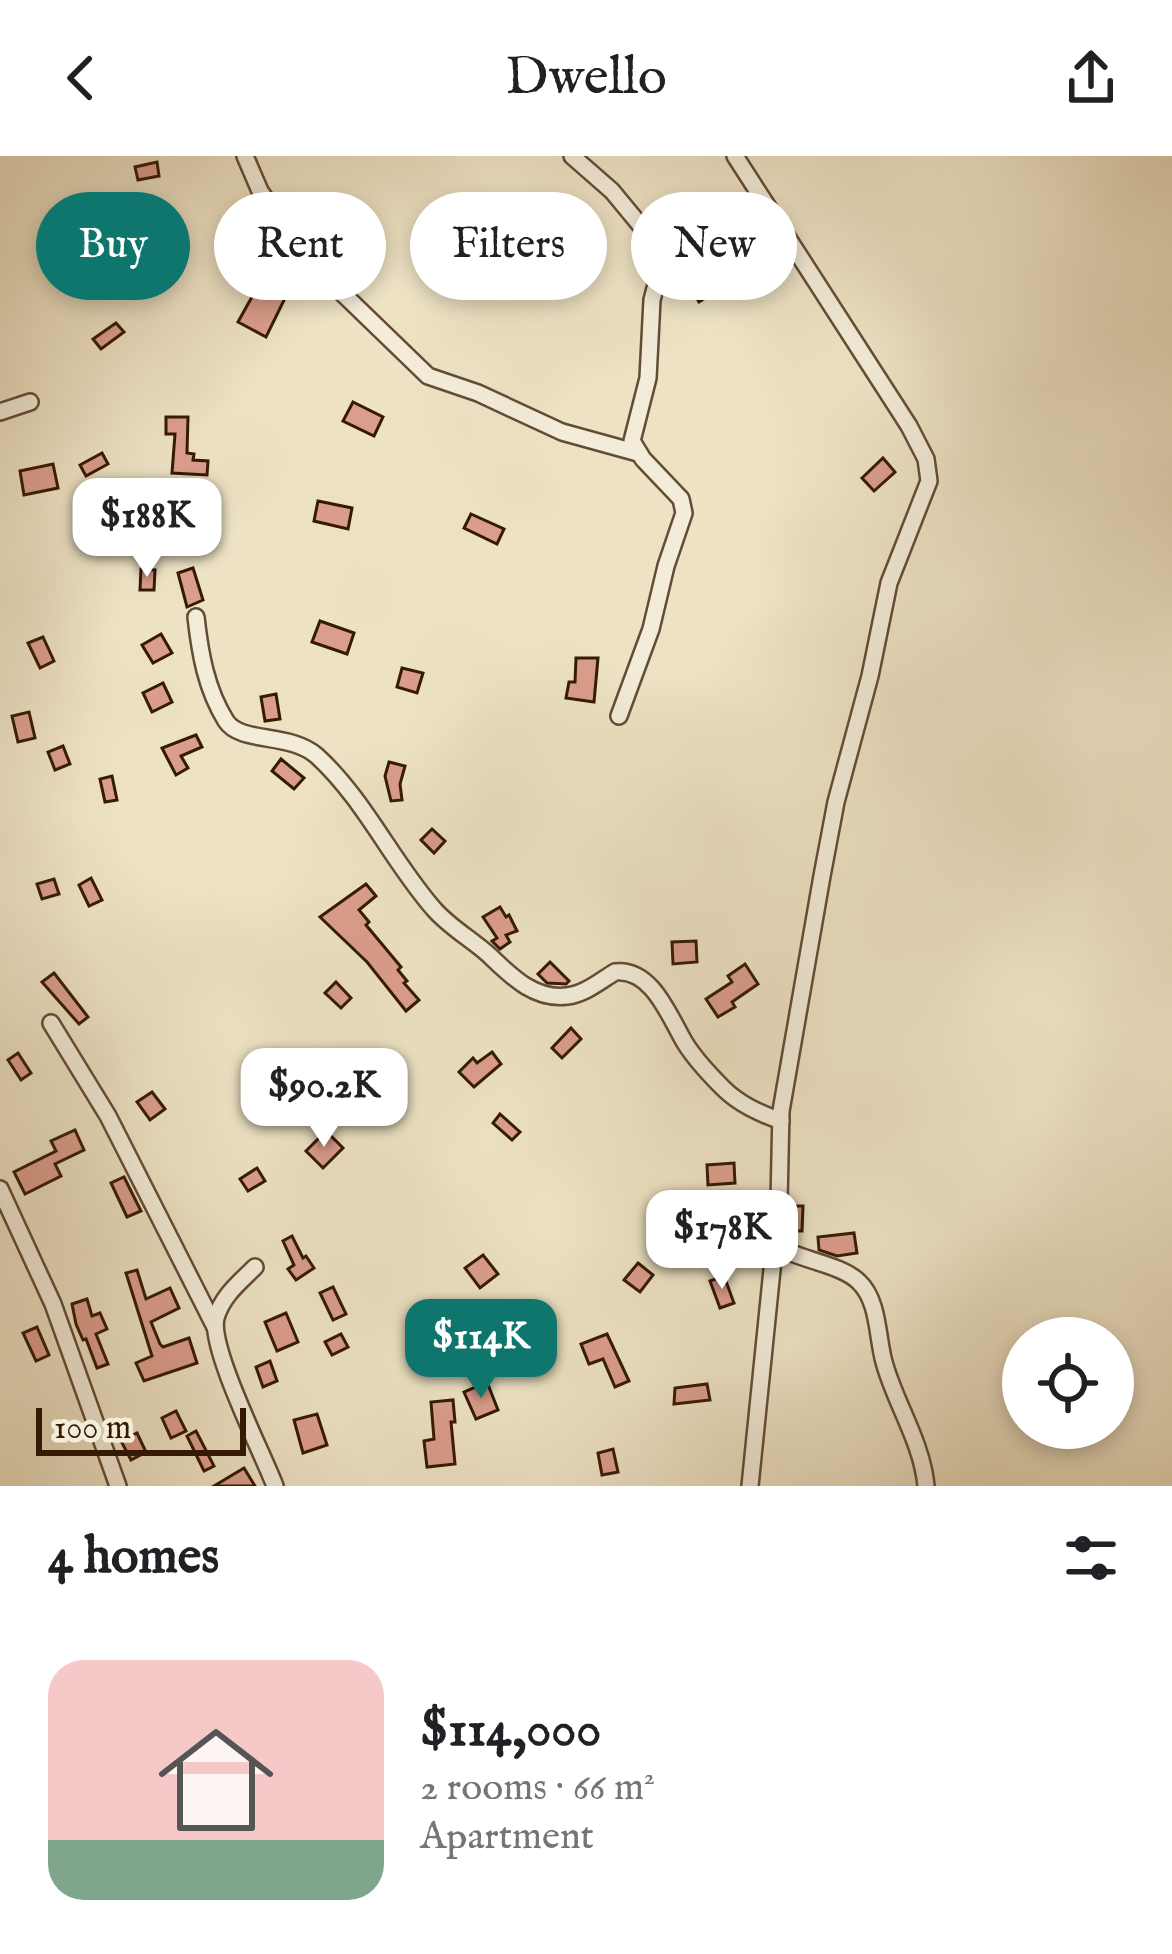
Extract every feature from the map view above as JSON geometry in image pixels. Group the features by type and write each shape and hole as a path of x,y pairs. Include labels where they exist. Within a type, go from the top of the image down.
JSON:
{"street":[{"path":"245,156 260,190 305,257 428,376 570,435 638,453"},
{"path":"572,156 631,213"},
{"path":"735,156 758,192"},
{"path":"750,1486 781,1121 836,802 871,676 890,578 929,476 919,443 797,253"},
{"path":"619,716 651,629 684,513 681,499 638,453 632,435 648,378 652,300"},
{"path":"0,412 31,402"},
{"path":"196,616 202,664 227,722 246,734 283,738 312,752 376,828 437,913 536,992 565,997 615,972 639,976 725,1091 756,1112 781,1121"},
{"path":"51,1023 165,1220 215,1327 275,1486"},
{"path":"0,1189 47,1289 118,1486"},
{"path":"774,1245 806,1261 842,1270 869,1294 884,1362 926,1486"},
{"path":"215,1327 225,1298 255,1267"}],"building":[{"path":"157,162 159,176 138,180 135,167"},
{"path":"250,300 284,300 266,337 238,322"},
{"path":"116,323 124,332 101,349 93,339"},
{"path":"353,402 383,417 374,436 343,421"},
{"path":"166,417 188,417 187,453 194,454 193,460 208,461 207,475 172,473 175,434 166,434"},
{"path":"102,453 108,464 86,476 80,465"},
{"path":"883,458 895,472 874,491 862,478"},
{"path":"53,464 58,488 24,495 20,471"},
{"path":"318,501 352,508 348,529 314,521"},
{"path":"471,514 504,529 497,544 464,528"},
{"path":"145,527 149,549 136,551 132,530"},
{"path":"193,568 203,600 187,607 178,573"},
{"path":"141,569 155,570 154,590 140,590"},
{"path":"320,621 354,633 347,654 312,642"},
{"path":"161,634 172,653 153,663 142,645"},
{"path":"43,637 54,661 40,668 28,643"},
{"path":"576,658 598,658 594,702 566,698 569,682 575,682"},
{"path":"402,668 423,673 417,693 397,687"},
{"path":"163,683 172,702 152,712 143,693"},
{"path":"276,694 280,719 265,721 261,697"},
{"path":"29,712 35,738 18,742 12,716"},
{"path":"196,735 202,747 181,756 188,768 176,775 162,748"},
{"path":"63,746 70,764 55,770 48,752"},
{"path":"281,759 304,778 294,789 272,771"},
{"path":"389,762 405,766 402,800 391,801 385,776"},
{"path":"112,776 117,800 105,802 100,779"},
{"path":"432,829 445,841 434,853 421,840"},
{"path":"91,878 102,900 89,906 79,885"},
{"path":"54,879 59,894 42,899 37,884"},
{"path":"366,884 376,896 359,910 419,1000 406,1011 367,962 320,917"},
{"path":"500,907 517,931 506,935 510,942 500,949 483,917"},
{"path":"696,941 697,962 673,964 672,942"},
{"path":"550,962 569,981 566,984 547,983 538,974"},
{"path":"745,964 758,984 718,1017 706,999 732,982 728,976"},
{"path":"54,973 88,1017 79,1024 42,982"},
{"path":"336,982 351,998 341,1008 325,993"},
{"path":"571,1028 581,1039 562,1058 552,1048"},
{"path":"492,1052 501,1064 474,1087 459,1072 473,1058 477,1063"},
{"path":"18,1053 31,1073 21,1080 8,1060"},
{"path":"152,1092 165,1109 150,1120 137,1102"},
{"path":"500,1114 520,1132 512,1140 493,1123"},
{"path":"75,1130 84,1150 55,1164 61,1176 25,1194 14,1172 56,1151 51,1141"},
{"path":"326,1131 343,1148 323,1168 306,1151"},
{"path":"734,1163 735,1183 708,1185 707,1165"},
{"path":"257,1168 265,1181 248,1191 240,1179"},
{"path":"124,1177 141,1211 127,1217 111,1183"},
{"path":"791,1206 803,1206 802,1231 788,1231"},
{"path":"751,1221 761,1255 743,1261 732,1227"},
{"path":"854,1233 857,1253 837,1256 819,1250 818,1237"},
{"path":"292,1236 314,1268 296,1280 288,1269 294,1265 283,1241"},
{"path":"483,1255 498,1274 480,1288 465,1268"},
{"path":"638,1263 653,1275 640,1292 624,1280"},
{"path":"137,1270 146,1299 170,1288 179,1308 151,1322 160,1344 189,1338 197,1363 144,1381 136,1363 152,1356 126,1273"},
{"path":"724,1276 734,1303 720,1308 710,1281"},
{"path":"333,1287 346,1314 333,1320 320,1293"},
{"path":"87,1299 92,1316 100,1313 107,1329 96,1334 108,1364 97,1368 72,1304"},
{"path":"286,1313 298,1342 277,1351 265,1322"},
{"path":"37,1327 49,1355 36,1361 23,1333"},
{"path":"341,1334 348,1347 332,1355 325,1342"},
{"path":"607,1334 629,1381 615,1387 603,1359 589,1364 581,1344"},
{"path":"270,1361 277,1381 263,1387 256,1367"},
{"path":"487,1382 498,1410 476,1419 464,1392"},
{"path":"707,1384 710,1400 674,1404 675,1388"},
{"path":"453,1400 455,1464 427,1467 424,1441 434,1439 431,1402"},
{"path":"176,1411 186,1431 171,1438 162,1418"},
{"path":"317,1414 327,1445 303,1453 294,1420"},
{"path":"196,1431 214,1466 204,1471 187,1436"},
{"path":"137,1433 146,1452 131,1460 121,1441"},
{"path":"613,1449 618,1472 602,1475 598,1453"},
{"path":"244,1468 255,1486 214,1486"}]}
